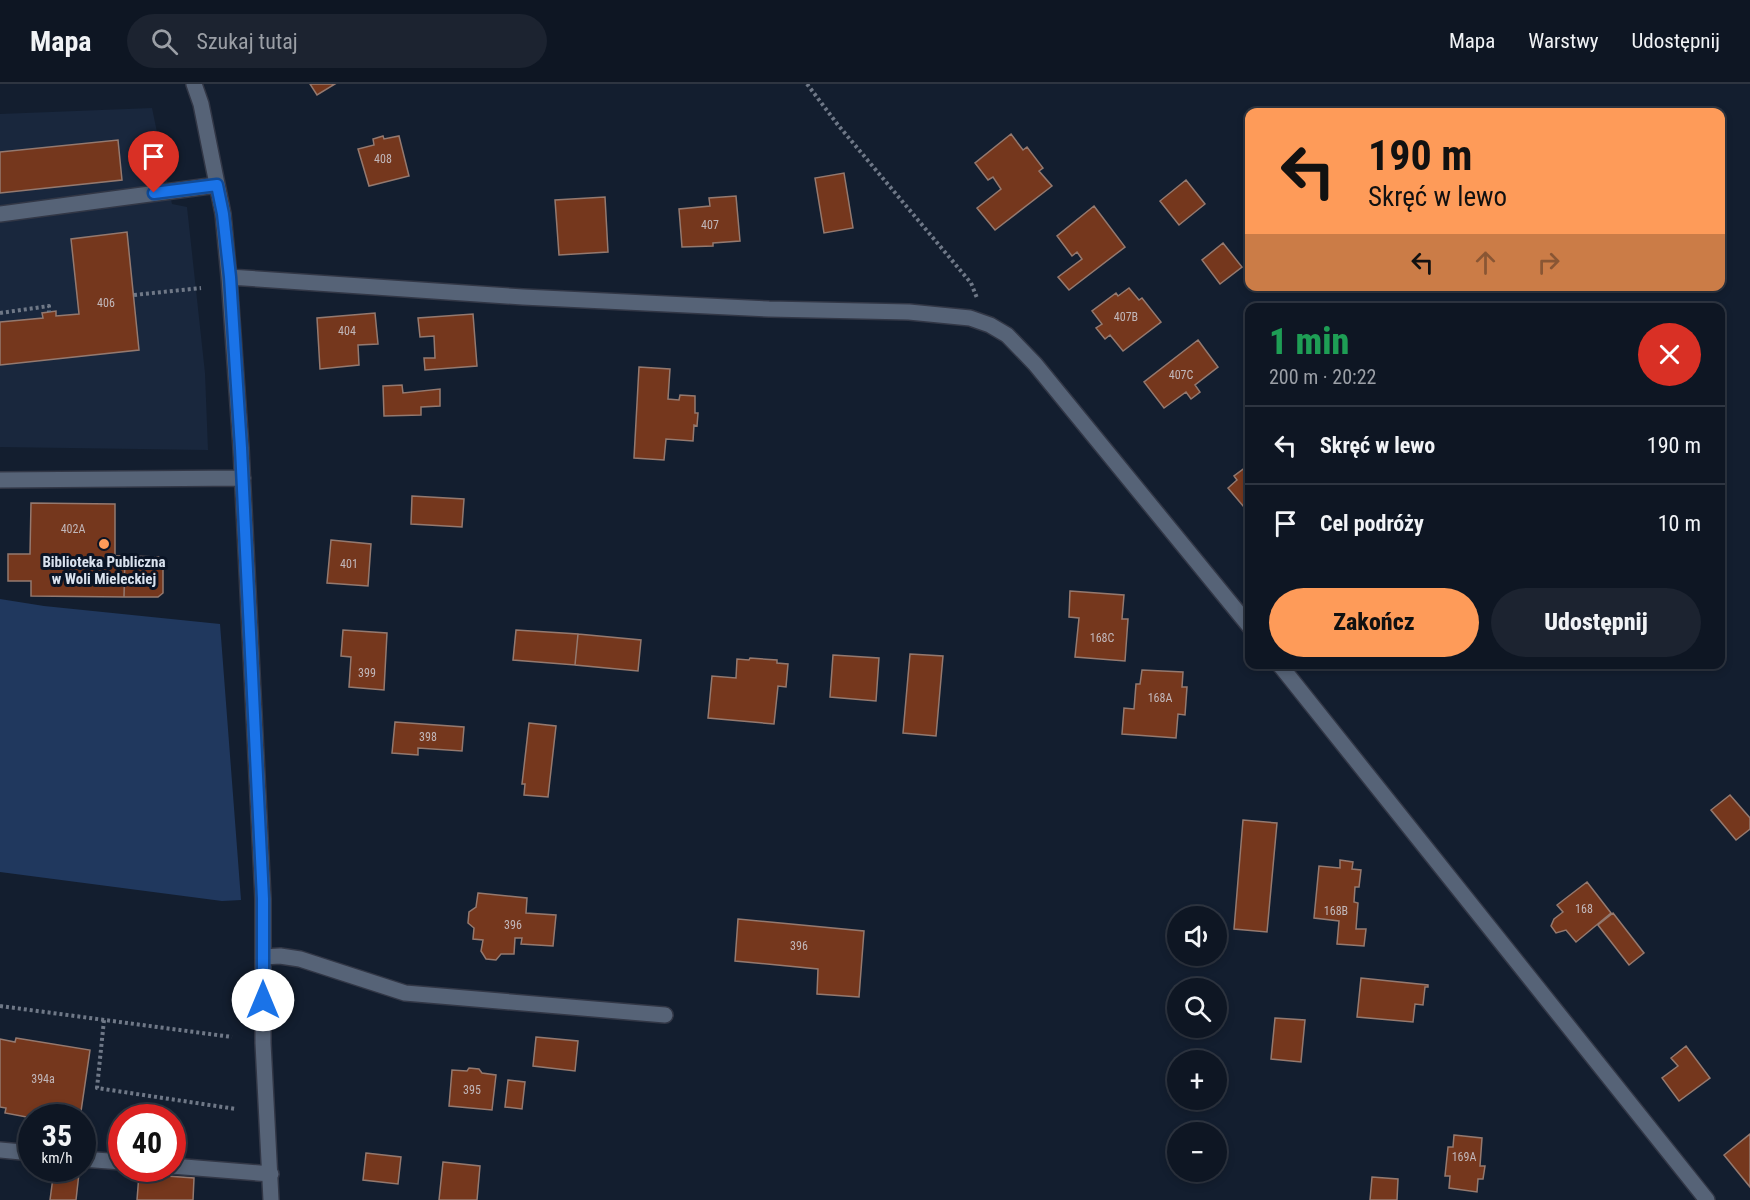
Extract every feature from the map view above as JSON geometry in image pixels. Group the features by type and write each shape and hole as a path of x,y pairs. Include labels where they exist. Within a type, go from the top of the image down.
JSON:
{"street":[{"path":"199,85 223,214 230,277 243,478 263,899 263,1043 271,1200"},
{"path":"0,214 217,185"},
{"path":"230,277 523,297 758,308 909,312 970,318 990,325 1007,335 1035,364 1245,621"},
{"path":"0,480 243,478"},
{"path":"1283,669 1707,1200"},
{"path":"264,957 280,956 300,959 405,993 665,1015"},
{"path":"0,1149 18,1151"},
{"path":"186,1167 271,1174"}],"path":[{"path":"807,84 838,125 970,283 990,325"},
{"path":"134,295 201,288"},
{"path":"0,312 49,306 49,312"},
{"path":"0,1006 232,1037"},
{"path":"104,1020 97,1088 236,1109"}],"shaded area":[{"path":"152,108 172,204 187,207 205,373 208,450 0,447 0,114"},
{"path":"0,599 44,606 220,624 241,900 222,901 0,872"}],"building":[{"path":"310,84 335,84 317,95"},
{"path":"1011,134 1023,150 1027,147 1043,168 1039,171 1052,186 995,230 977,208 1001,189 993,177 988,180 975,163"},
{"path":"383,136 384,139 399,136 409,176 369,186 358,149 374,145 373,139"},
{"path":"118,140 122,180 0,193 0,152"},
{"path":"844,173 853,228 824,233 815,178"},
{"path":"1186,180 1205,204 1179,225 1160,201"},
{"path":"736,196 740,241 713,243 713,246 682,247 679,209 710,206 709,198"},
{"path":"605,197 608,252 559,255 555,200"},
{"path":"1094,206 1125,247 1069,290 1058,277 1082,259 1077,252 1072,256 1057,236"},
{"path":"127,232 139,350 0,365 0,322 43,318 42,313 56,311 56,316 79,314 71,239"},
{"path":"1223,243 1242,267 1220,284 1202,260"},
{"path":"1129,288 1139,300 1142,298 1161,322 1123,351 1110,335 1105,339 1096,328 1102,324 1092,311 1116,293 1118,296"},
{"path":"375,313 378,344 358,345 359,365 320,369 317,318"},
{"path":"473,314 477,366 425,370 424,358 435,358 434,336 420,337 418,318"},
{"path":"1198,340 1218,367 1195,385 1200,392 1191,399 1186,392 1164,408 1144,382"},
{"path":"639,367 670,369 668,399 679,400 680,395 695,396 695,413 698,413 697,426 694,425 693,441 666,439 664,460 634,458"},
{"path":"402,385 403,393 440,389 440,406 421,407 421,415 384,416 383,386"},
{"path":"1245,468 1245,508 1228,488 1237,480 1234,476"},
{"path":"412,496 464,499 462,527 411,524"},
{"path":"31,503 115,504 115,556 125,556 124,597 31,596 31,581 8,581 8,554 30,554"},
{"path":"331,540 371,544 368,586 327,583"},
{"path":"125,556 159,557 163,561 163,593 158,597 124,597"},
{"path":"1070,591 1124,595 1122,619 1128,619 1125,661 1075,657 1079,618 1069,617"},
{"path":"343,630 387,633 384,690 349,687 351,657 341,656"},
{"path":"516,630 578,634 575,665 513,660"},
{"path":"578,634 641,640 638,671 575,665"},
{"path":"910,654 943,656 936,736 903,733"},
{"path":"833,655 879,658 876,701 830,697"},
{"path":"750,658 777,660 777,663 788,664 786,687 778,686 774,724 708,718 712,676 736,678 737,659 749,660"},
{"path":"1142,670 1183,672 1182,687 1187,687 1185,715 1178,714 1176,738 1122,734 1124,708 1134,709 1136,684 1140,684"},
{"path":"395,722 464,727 462,751 418,748 418,755 392,753"},
{"path":"529,723 556,726 548,797 524,795 525,784 522,784"},
{"path":"1730,795 1750,818 1750,829 1736,840 1711,810"},
{"path":"1243,820 1277,823 1267,932 1234,929"},
{"path":"1340,860 1353,862 1352,869 1361,870 1359,887 1355,887 1354,902 1358,903 1356,929 1366,929 1364,946 1337,944 1339,921 1314,918 1319,866 1340,868"},
{"path":"1587,882 1611,913 1576,942 1566,930 1556,933 1551,926 1554,919 1563,912 1557,905"},
{"path":"478,893 527,898 526,913 556,915 553,946 521,944 522,938 515,938 514,954 501,954 496,960 486,959 481,951 483,940 473,939 474,928 468,923 469,912 476,907"},
{"path":"1613,913 1644,953 1629,965 1598,925"},
{"path":"738,919 864,931 859,997 817,994 818,969 735,961"},
{"path":"1361,978 1428,985 1425,987 1423,1005 1415,1004 1413,1022 1357,1017"},
{"path":"1275,1018 1305,1020 1301,1062 1271,1059"},
{"path":"536,1037 578,1041 575,1071 533,1066"},
{"path":"16,1038 90,1050 82,1104 18,1104 18,1115 5,1113 6,1108 0,1107 0,1039 15,1042"},
{"path":"1686,1046 1710,1078 1679,1101 1662,1078 1678,1066 1671,1058"},
{"path":"469,1068 496,1075 492,1110 449,1106 452,1070 467,1071"},
{"path":"508,1080 525,1082 522,1109 505,1107"},
{"path":"1750,1134 1750,1187 1724,1155"},
{"path":"1454,1135 1482,1138 1480,1166 1485,1166 1483,1179 1478,1179 1477,1192 1449,1188 1450,1176 1445,1176 1448,1147 1453,1147"},
{"path":"366,1153 401,1157 398,1184 363,1180"},
{"path":"443,1162 480,1166 477,1200 439,1200"},
{"path":"186,1177 194,1178 193,1200 137,1200 138,1182 186,1182"},
{"path":"1372,1177 1398,1179 1397,1200 1370,1200"},
{"path":"52,1182 78,1182 76,1200 50,1200"}],"place":[{"name":"Biblioteka Publiczna w Woli Mieleckiej","path":"104,544"}],"route":[{"path":"154,193 217,185 223,214 230,277 241,448 263,899 263,1000"}]}
